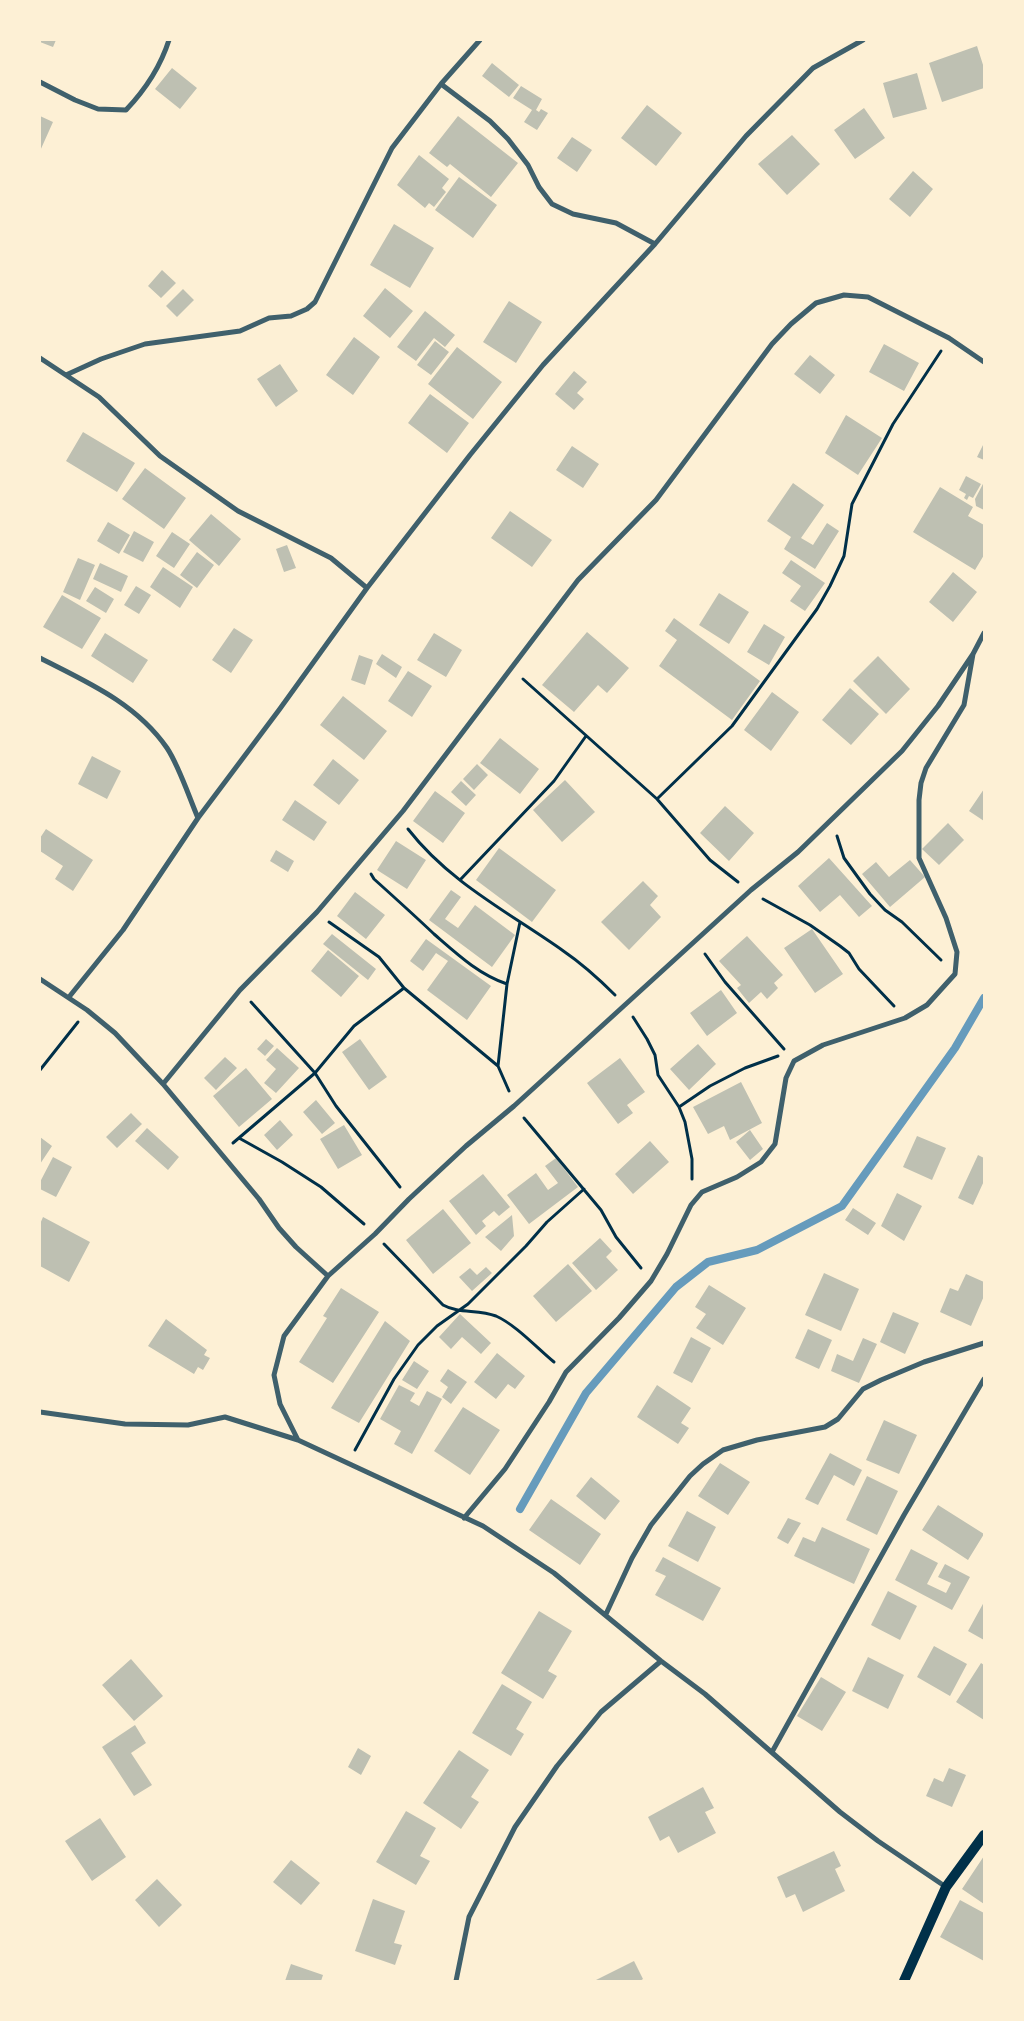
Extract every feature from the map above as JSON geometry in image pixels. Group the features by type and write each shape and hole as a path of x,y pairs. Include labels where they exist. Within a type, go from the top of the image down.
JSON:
{"main road":[{"path":"904,1981 946,1887 984,1836"}],"street":[{"path":"40,82 75,100 98,109 126,110 139,96 162,62 169,40"},
{"path":"66,375 101,359 145,344 240,331 269,318 291,316 307,309 315,302 392,148 441,84 480,40"},
{"path":"69,997 123,930 198,818 367,588 470,455 543,366 656,244 746,136 813,68 863,40"},
{"path":"441,84 490,121 508,139 528,165 539,187 552,204 573,214 616,223 656,244"},
{"path":"163,1084 240,990 317,912 403,811 578,580 656,500 772,344 792,324 816,303 844,294 868,297 949,338 984,362"},
{"path":"40,358 98,397 160,456 238,511 331,558 367,588"},
{"path":"298,1440 280,1404 274,1374 284,1336 328,1276 375,1234 409,1199 466,1146 514,1106 750,891 798,852 833,818 902,750 938,706 973,654 984,633"},
{"path":"464,1518 505,1469 549,1402 566,1372 619,1318 651,1280 667,1254 691,1205 702,1192 737,1177 761,1162 775,1144 786,1078 794,1060 823,1046 905,1018 927,1006 955,974 957,952 946,918 919,858 919,800 921,783 926,768 964,705 973,654"},
{"path":"40,658 110,694 152,728 168,750 198,818"},
{"path":"40,979 88,1010 115,1032 163,1084 222,1154 259,1199 279,1228 296,1247 328,1276"},
{"path":"606,1614 632,1558 651,1525 690,1476 723,1450 825,1427 838,1419 863,1389 924,1362 984,1343"},
{"path":"772,1752 904,1515 984,1379"},
{"path":"40,1412 125,1424 188,1425 225,1417 298,1440 483,1526 554,1574 606,1614 661,1661 705,1694 840,1812 878,1841 946,1887"},
{"path":"456,1981 469,1917 515,1827 557,1766 601,1712 661,1661"}],"path":[{"path":"657,799 732,726 817,609 844,556 852,504 893,424 949,338"},
{"path":"511,669 657,799 710,860 731,878 810,925 849,953 860,969 905,1018"},
{"path":"460,880 554,781 586,736"},
{"path":"403,811 403,823 421,846 460,880 488,902 564,951 626,1005 647,1038 654,1055 658,1075 679,1107 685,1122 692,1159 691,1205"},
{"path":"833,818 844,858 870,894 885,910 902,922 955,974"},
{"path":"363,857 374,879 451,949 472,966 493,979 507,984"},
{"path":"317,912 379,957 404,988 498,1066 514,1106 601,1210 616,1237 651,1280"},
{"path":"498,1066 507,984 520,922"},
{"path":"679,1107 710,1086 745,1068 787,1053 725,982 697,941"},
{"path":"222,1154 315,1073 354,1026 404,988"},
{"path":"240,990 315,1073 336,1106 409,1199"},
{"path":"40,1070 88,1010"},
{"path":"239,1138 321,1187 375,1234 442,1305 460,1311 478,1311 497,1317 519,1332 566,1372"},
{"path":"349,1464 367,1425 401,1368 429,1333 460,1311 526,1246 547,1222 584,1189"}],"building":[{"path":"40,40 56,40 53,47 40,42"},
{"path":"977,46 984,68 984,88 942,102 929,63"},
{"path":"492,63 519,85 509,97 482,76"},
{"path":"172,68 197,88 180,109 155,89"},
{"path":"917,73 927,109 893,118 883,83"},
{"path":"521,86 542,99 536,110 539,112 541,109 548,113 537,130 524,122 532,110 513,98"},
{"path":"647,105 682,133 656,166 621,138"},
{"path":"864,108 885,138 855,159 834,130"},
{"path":"40,116 53,122 40,151"},
{"path":"458,116 518,163 491,197 450,164 447,167 429,153"},
{"path":"792,135 820,164 787,195 758,164"},
{"path":"572,137 592,150 577,172 557,158"},
{"path":"419,155 449,179 442,188 446,192 434,207 429,203 425,208 397,185"},
{"path":"913,171 933,189 910,217 889,199"},
{"path":"459,177 497,205 473,238 435,210"},
{"path":"394,224 434,248 410,288 370,265"},
{"path":"162,270 176,283 161,298 148,286"},
{"path":"385,288 413,311 390,338 363,316"},
{"path":"183,289 194,300 177,317 166,306"},
{"path":"509,301 542,322 516,363 483,342"},
{"path":"425,311 455,335 445,347 434,338 416,361 397,347"},
{"path":"354,337 380,357 353,395 326,375"},
{"path":"435,341 449,352 431,375 417,365"},
{"path":"884,344 919,363 904,391 869,372"},
{"path":"457,347 502,382 473,419 428,384"},
{"path":"810,355 835,375 820,394 794,374"},
{"path":"280,364 298,391 276,407 257,379"},
{"path":"574,371 587,382 577,393 584,399 574,410 555,394"},
{"path":"430,394 469,423 447,453 408,423"},
{"path":"846,415 882,438 858,475 825,453"},
{"path":"83,432 135,463 117,492 66,461"},
{"path":"984,443 984,460 977,457"},
{"path":"572,446 599,464 583,488 556,470"},
{"path":"145,468 186,498 164,529 122,499"},
{"path":"966,476 981,484 973,498 969,496 967,500 964,498 966,494 959,490"},
{"path":"984,482 984,510 976,506 975,499"},
{"path":"793,483 824,505 801,538 813,545 827,523 839,531 815,569 784,549 791,537 767,521"},
{"path":"940,487 973,507 968,516 984,525 984,555 975,570 913,532"},
{"path":"510,511 552,540 532,567 491,538"},
{"path":"211,514 241,539 219,566 189,540"},
{"path":"108,522 130,535 119,554 97,541"},
{"path":"134,531 154,542 143,562 123,552"},
{"path":"172,532 190,544 174,568 156,556"},
{"path":"287,545 296,568 284,572 276,549"},
{"path":"197,552 214,565 197,588 180,575"},
{"path":"78,558 95,565 80,600 63,592"},
{"path":"791,560 825,583 805,611 790,601 801,586 782,573"},
{"path":"100,563 128,576 121,592 93,579"},
{"path":"163,567 193,587 180,608 150,587"},
{"path":"953,572 977,592 953,622 929,602"},
{"path":"136,586 151,595 139,614 124,605"},
{"path":"95,587 114,599 106,613 86,601"},
{"path":"719,593 749,612 729,644 699,625"},
{"path":"62,595 101,618 82,649 43,627"},
{"path":"674,618 760,681 732,720 659,666 677,640 665,631"},
{"path":"764,624 785,637 769,665 747,652"},
{"path":"234,628 253,640 231,673 212,660"},
{"path":"587,632 629,668 607,693 598,685 574,712 542,685"},
{"path":"105,633 148,660 133,683 91,656"},
{"path":"434,633 462,650 446,677 417,660"},
{"path":"382,654 402,667 396,678 376,664"},
{"path":"359,655 373,660 365,685 351,680"},
{"path":"878,656 910,689 886,714 853,681"},
{"path":"408,671 432,686 412,717 388,701"},
{"path":"850,688 879,714 851,745 822,720"},
{"path":"772,692 799,712 771,751 744,730"},
{"path":"343,696 387,731 364,760 320,725"},
{"path":"500,738 539,769 520,794 480,763"},
{"path":"92,756 121,771 107,799 78,784"},
{"path":"333,759 359,780 339,805 313,785"},
{"path":"477,764 488,775 474,790 463,779"},
{"path":"565,780 595,812 562,842 533,810"},
{"path":"461,781 476,795 466,806 451,792"},
{"path":"984,789 984,821 969,811"},
{"path":"435,791 465,813 443,843 413,821"},
{"path":"295,800 327,822 314,841 282,820"},
{"path":"725,806 754,833 729,861 700,833"},
{"path":"948,823 964,840 939,865 922,849"},
{"path":"46,829 93,860 73,891 55,879 63,866 40,851 40,838"},
{"path":"396,841 426,860 407,889 377,870"},
{"path":"499,848 556,890 532,922 476,880"},
{"path":"276,850 294,861 288,872 270,861"},
{"path":"829,858 872,906 859,917 840,895 820,912 798,886"},
{"path":"910,860 925,877 890,907 862,874 876,862 889,877"},
{"path":"643,881 658,896 650,905 661,917 629,950 601,922"},
{"path":"451,890 461,897 445,919 458,928 475,905 515,935 492,967 429,920"},
{"path":"355,892 385,915 366,939 337,916"},
{"path":"812,929 843,974 815,993 784,948"},
{"path":"332,934 376,969 368,980 323,944"},
{"path":"747,936 783,975 774,983 778,988 767,999 761,992 749,1003 737,988 741,985 719,961"},
{"path":"426,939 491,986 467,1020 427,990 448,961 436,953 423,971 410,961"},
{"path":"328,950 359,976 341,997 311,971"},
{"path":"721,990 737,1013 707,1036 690,1013"},
{"path":"266,1039 274,1046 265,1056 257,1049"},
{"path":"360,1039 387,1077 369,1090 342,1052"},
{"path":"698,1044 716,1064 689,1090 670,1069"},
{"path":"277,1048 299,1068 276,1093 264,1083 276,1069 266,1060"},
{"path":"225,1057 237,1068 216,1090 204,1078"},
{"path":"620,1058 645,1092 627,1105 633,1113 618,1124 587,1083"},
{"path":"246,1068 272,1099 239,1127 213,1096"},
{"path":"741,1082 762,1123 730,1140 724,1126 708,1134 693,1107"},
{"path":"316,1100 335,1123 322,1134 303,1112"},
{"path":"131,1113 142,1124 117,1148 106,1137"},
{"path":"280,1120 293,1135 277,1150 264,1135"},
{"path":"344,1125 362,1155 338,1169 320,1139"},
{"path":"147,1128 179,1157 168,1170 135,1141"},
{"path":"750,1130 763,1149 750,1160 736,1142"},
{"path":"917,1136 946,1148 932,1180 903,1167"},
{"path":"40,1137 52,1146 40,1164"},
{"path":"650,1141 669,1162 633,1194 615,1174"},
{"path":"978,1155 984,1158 984,1181 973,1205 958,1198"},
{"path":"53,1157 72,1167 56,1197 40,1189 40,1182"},
{"path":"556,1158 578,1187 529,1224 507,1195 536,1173 548,1190 558,1183 545,1166"},
{"path":"483,1174 510,1207 499,1216 494,1211 482,1221 486,1226 476,1235 449,1201"},
{"path":"897,1193 922,1206 904,1241 881,1226"},
{"path":"853,1208 876,1223 868,1235 845,1220"},
{"path":"443,1209 471,1243 433,1274 406,1240"},
{"path":"512,1215 514,1236 501,1251 485,1237"},
{"path":"43,1217 90,1242 69,1282 40,1266 40,1224"},
{"path":"600,1238 612,1251 606,1257 618,1270 596,1290 572,1263"},
{"path":"568,1264 592,1291 556,1322 533,1296"},
{"path":"486,1267 492,1273 472,1291 459,1277 470,1268 477,1275"},
{"path":"824,1273 859,1289 841,1331 805,1315"},
{"path":"966,1274 984,1282 984,1296 971,1326 940,1312 950,1288 958,1291"},
{"path":"709,1285 746,1308 723,1345 696,1328 706,1314 695,1307"},
{"path":"341,1288 379,1312 333,1383 299,1362 327,1318 323,1316"},
{"path":"893,1312 919,1323 905,1354 880,1342"},
{"path":"460,1314 491,1343 481,1354 462,1337 451,1349 439,1337"},
{"path":"166,1319 207,1350 204,1355 210,1358 203,1370 198,1367 194,1374 148,1346"},
{"path":"385,1321 410,1341 359,1423 331,1408"},
{"path":"808,1329 832,1340 819,1369 795,1358"},
{"path":"691,1337 711,1348 692,1383 673,1373"},
{"path":"863,1338 877,1344 859,1383 831,1371 837,1354 853,1361"},
{"path":"497,1353 525,1376 515,1389 508,1384 496,1399 474,1382"},
{"path":"414,1361 429,1371 417,1389 402,1380"},
{"path":"448,1369 467,1382 451,1404 442,1397 448,1387 440,1381"},
{"path":"399,1385 415,1393 410,1401 419,1406 427,1391 442,1399 412,1454 394,1444 401,1431 380,1419"},
{"path":"657,1385 691,1408 681,1423 689,1428 678,1444 637,1417"},
{"path":"463,1407 500,1430 470,1475 434,1451"},
{"path":"884,1420 917,1435 899,1474 866,1460"},
{"path":"830,1453 862,1470 854,1486 834,1475 818,1505 805,1499"},
{"path":"720,1463 750,1482 728,1515 698,1496"},
{"path":"867,1476 898,1491 877,1535 846,1520"},
{"path":"591,1477 620,1501 605,1520 576,1496"},
{"path":"551,1499 601,1534 580,1565 529,1530"},
{"path":"938,1505 984,1534 968,1560 922,1530"},
{"path":"687,1511 716,1527 698,1562 668,1546"},
{"path":"788,1518 801,1523 788,1544 777,1538"},
{"path":"822,1527 870,1549 854,1584 794,1556 803,1537 815,1542"},
{"path":"911,1549 938,1563 927,1584 946,1593 951,1583 938,1577 945,1564 970,1577 952,1610 895,1580"},
{"path":"663,1557 721,1588 703,1621 655,1595 666,1576 655,1571"},
{"path":"888,1591 917,1606 900,1640 871,1625"},
{"path":"984,1602 984,1640 968,1631"},
{"path":"539,1611 572,1631 548,1671 557,1676 543,1699 501,1673"},
{"path":"934,1646 967,1664 950,1696 917,1677"},
{"path":"868,1657 904,1675 888,1709 852,1691"},
{"path":"131,1659 163,1696 134,1721 102,1685"},
{"path":"981,1663 984,1665 984,1720 956,1702"},
{"path":"821,1677 846,1692 822,1731 797,1716"},
{"path":"502,1684 532,1702 516,1729 524,1734 511,1756 472,1733"},
{"path":"135,1725 146,1743 131,1753 152,1785 134,1796 102,1747"},
{"path":"358,1748 371,1756 361,1775 348,1767"},
{"path":"459,1750 489,1770 471,1797 479,1802 461,1829 423,1803"},
{"path":"949,1768 966,1775 952,1807 926,1796 934,1778 943,1782"},
{"path":"703,1787 714,1808 705,1812 716,1833 678,1853 669,1836 660,1841 648,1817"},
{"path":"406,1811 436,1828 420,1856 430,1861 416,1885 376,1862"},
{"path":"100,1818 126,1857 92,1881 65,1841"},
{"path":"834,1851 841,1866 835,1869 845,1891 803,1912 795,1894 786,1898 777,1877"},
{"path":"984,1856 984,1904 962,1889"},
{"path":"291,1860 320,1883 301,1905 273,1882"},
{"path":"157,1879 182,1905 159,1927 135,1900"},
{"path":"373,1899 405,1911 394,1943 402,1945 395,1965 355,1951"},
{"path":"960,1900 984,1913 984,1961 940,1937"},
{"path":"634,1961 643,1979 640,1981 594,1981"},
{"path":"291,1964 323,1975 321,1981 285,1981"}],"waterway":[{"path":"520,1509 586,1393 676,1287 708,1262 757,1250 842,1206 955,1048 984,998"}]}
